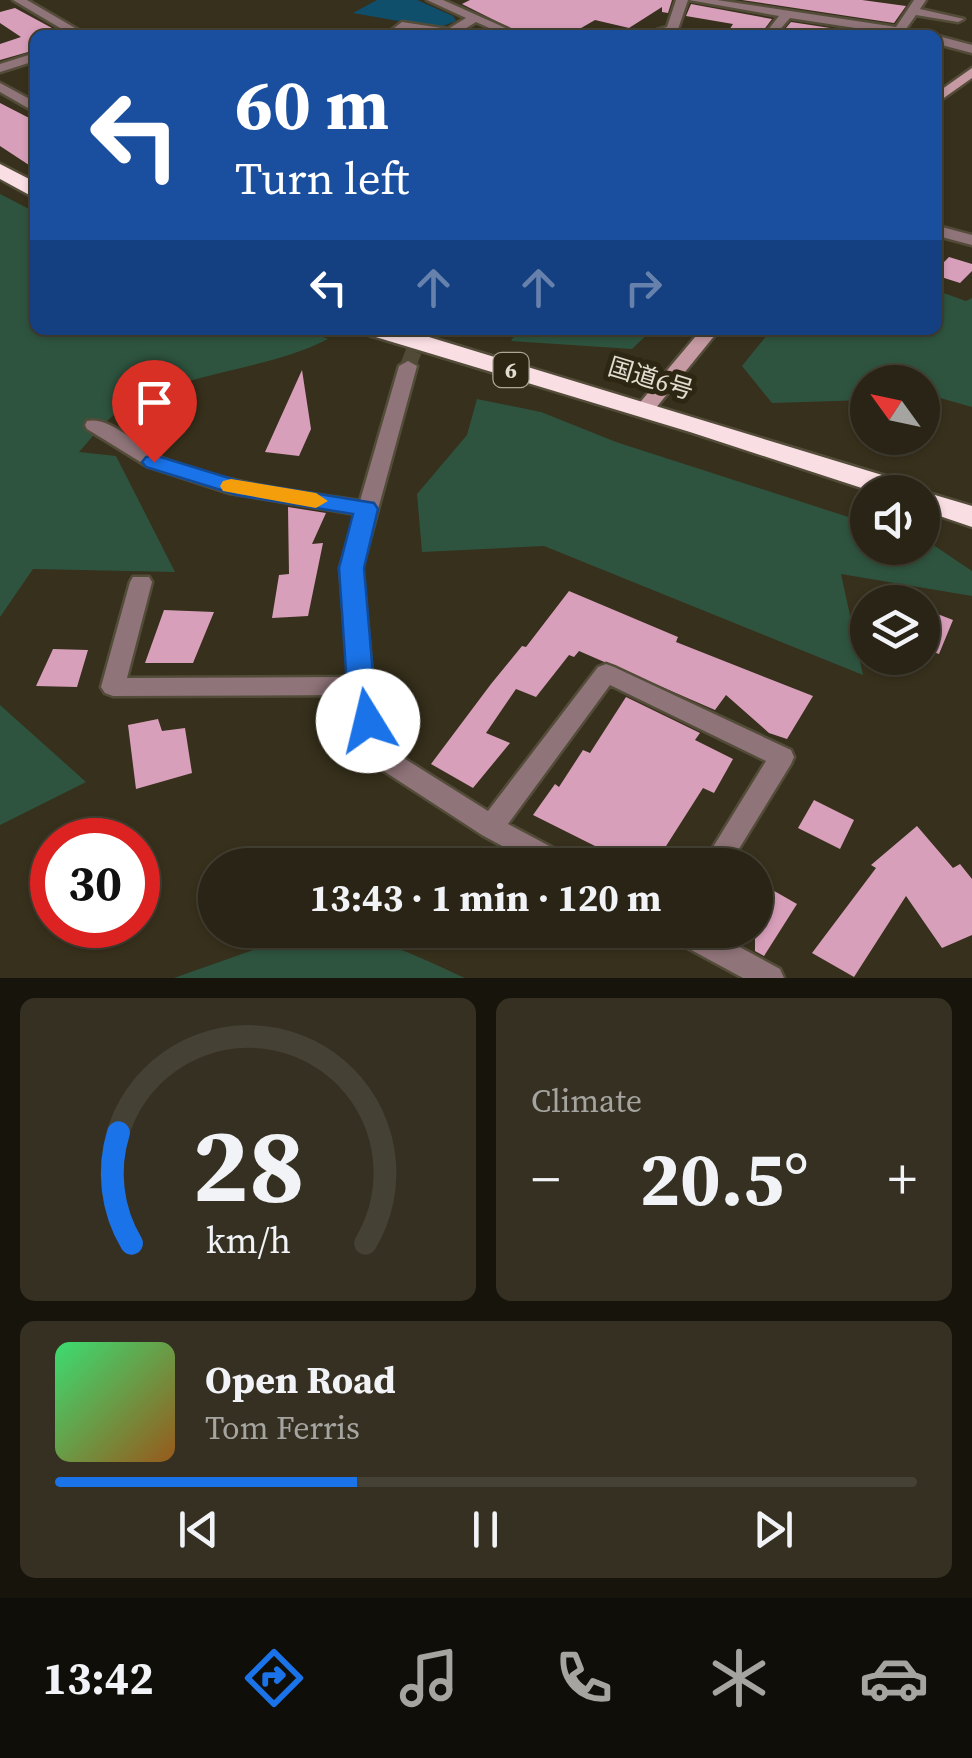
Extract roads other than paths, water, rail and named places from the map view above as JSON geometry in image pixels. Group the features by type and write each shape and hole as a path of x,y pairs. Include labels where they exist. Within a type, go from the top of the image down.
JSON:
{"highway":[{"path":"0,170 30,187"},
{"name":"国道6号","path":"395,335 850,475"},
{"path":"940,505 972,517"}],"main road":[{"path":"942,95 972,72"},
{"path":"644,410 706,335"}],"street":[{"path":"19,0 72,30"},
{"path":"433,0 503,30"},
{"path":"672,30 682,0"},
{"path":"695,0 900,30 915,3 958,19"},
{"path":"773,30 787,14"},
{"path":"456,30 475,18"},
{"path":"820,30 828,20"},
{"path":"397,30 402,26 426,30"},
{"path":"942,43 972,50"},
{"path":"0,54 15,64"},
{"path":"0,68 30,59"},
{"path":"0,87 30,105"},
{"path":"942,232 972,240"},
{"path":"408,366 352,568 361,686 368,721 386,758 530,848"},
{"path":"94,425 154,462 237,488 366,509"},
{"path":"141,582 113,688 361,686"},
{"path":"491,827 606,674 782,757 726,848"},
{"path":"714,948 770,978"}],"water":[{"path":"377,0 417,0 456,21 438,28 353,13"}],"tunnel":[{"path":"408,366 420,335"}]}
